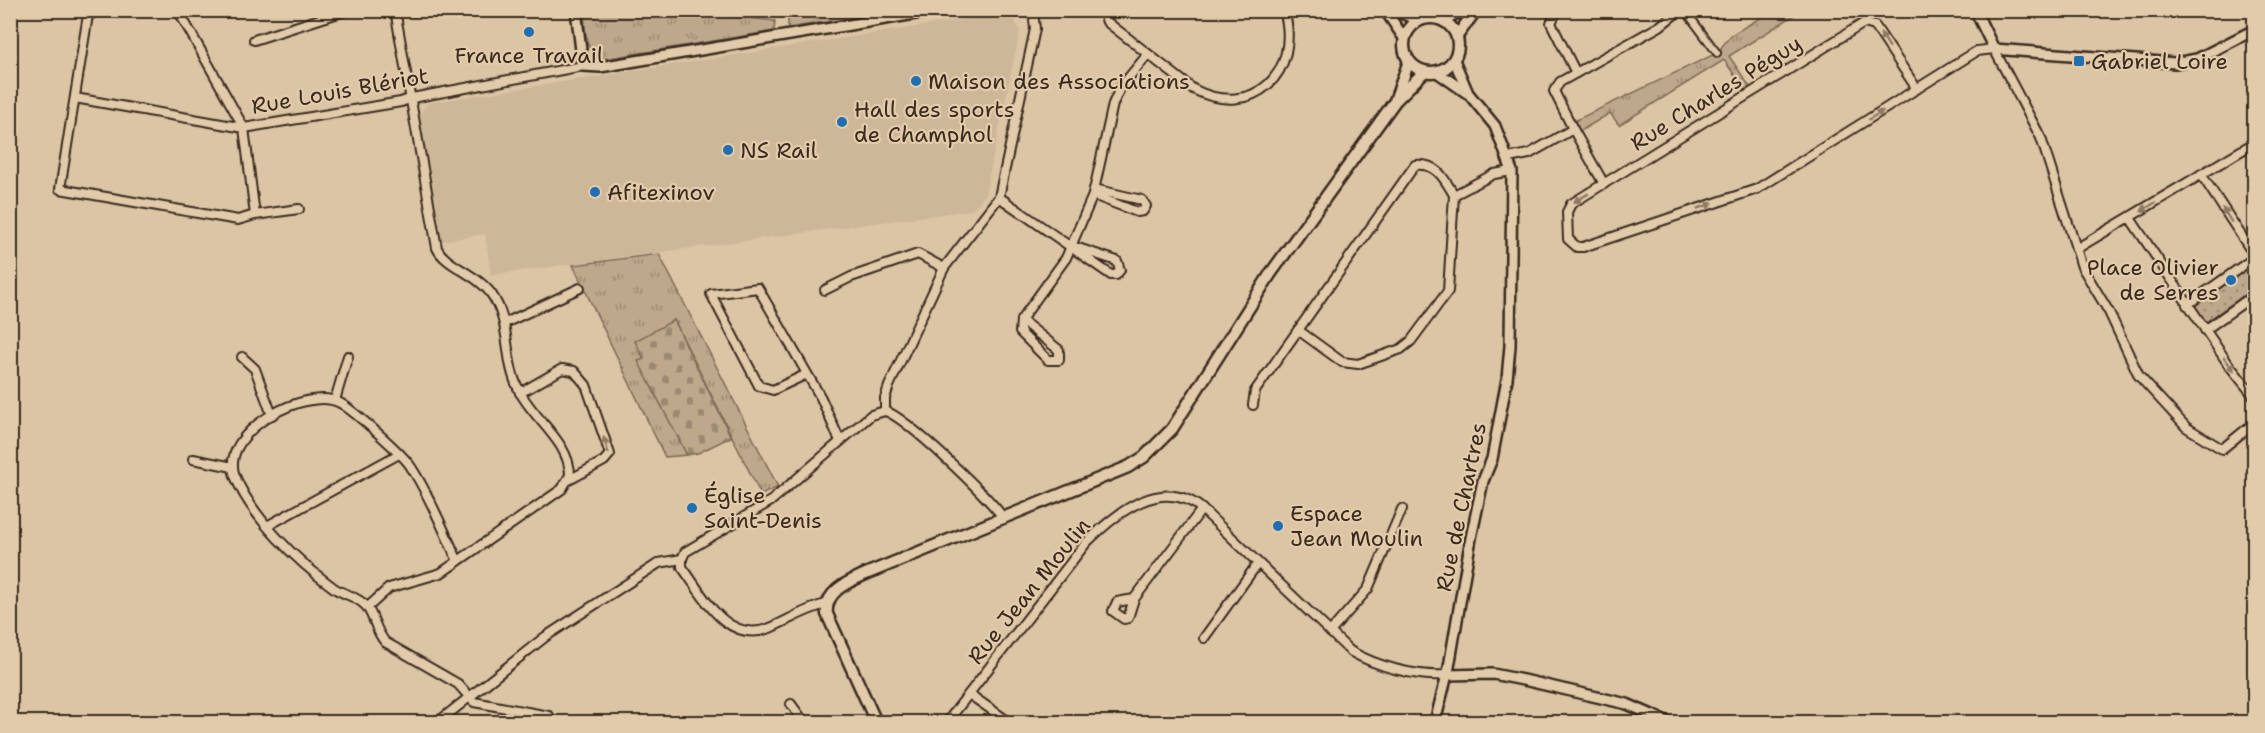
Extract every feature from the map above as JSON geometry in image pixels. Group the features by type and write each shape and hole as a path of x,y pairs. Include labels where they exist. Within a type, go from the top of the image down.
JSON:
{"main road":[{"path":"1442,20 1463,10"},
{"path":"1457,36 1476,10"},
{"path":"1430,18 1442,20 1457,36 1458,48 1454,60 1447,68 1437,72 1424,72 1409,61 1404,50 1404,38 1410,28 1419,21 1430,18"},
{"path":"1395,101 1409,61"},
{"path":"876,723 829,619 826,604 838,590 849,582 1128,467 1157,446 1172,429 1271,273 1395,101 1424,72"}],"street":[{"path":"102,10 88,15 60,189 238,220 255,214 299,209"},
{"path":"178,10 244,128 255,214"},
{"path":"254,40 348,10"},
{"path":"395,10 439,252 447,260 475,276 487,288 505,323 510,372 520,393 560,446 570,470 569,480"},
{"path":"576,10 584,66"},
{"name":"Rue Louis Blériot","path":"75,98 244,128 401,102 412,98 584,66 600,67 939,10"},
{"path":"885,411 885,398 889,386 944,268 999,197 1035,29 1033,10"},
{"path":"1103,10 1107,22 1193,89 1207,96 1224,100 1241,98 1260,90 1283,66 1289,48 1289,28 1284,10"},
{"path":"1385,10 1404,38"},
{"path":"1395,10 1419,21"},
{"path":"1557,10 1551,23 1576,73"},
{"path":"1604,184 1554,91 1560,82 1660,26 1682,10 1717,53"},
{"path":"1975,10 2041,138 2082,267 2148,387 2186,428 2222,449 2254,423"},
{"name":"Rue Charles Péguy","path":"1917,89 1875,26 1864,23 1568,207 1568,239 1577,247 1757,189 1917,89 1977,51 1994,49"},
{"path":"1994,49 2181,63 2197,59 2254,30"},
{"path":"1021,320 1059,350 1059,360 1048,360 1020,332 1021,320 1066,258 1072,246 1093,192 1113,104 1120,88 1148,54"},
{"path":"1454,60 1468,93"},
{"path":"1437,72 1468,93"},
{"name":"Rue de Chartres","path":"1435,723 1483,481 1494,447 1508,379 1510,346 1512,171 1495,126 1468,93"},
{"path":"1508,158 1529,154 1573,129"},
{"path":"2076,249 2254,142"},
{"path":"1253,405 1255,391 1298,330 1415,165 1426,164 1440,172 1454,195 1448,291 1411,341 1401,349 1358,364 1342,362 1298,330"},
{"path":"1454,195 1494,174 1512,171"},
{"path":"2187,305 2254,257 2201,174"},
{"path":"1093,192 1142,200 1146,206 1143,211 1137,212 1093,192"},
{"path":"999,197 1111,275 1116,275 1120,270 1117,261 1072,246"},
{"path":"2130,218 2187,305 2254,396"},
{"path":"825,290 852,277 918,254 944,268"},
{"path":"505,323 580,288"},
{"path":"807,374 773,390 759,386 711,294 758,288 807,374 840,441"},
{"path":"2205,330 2254,295"},
{"path":"335,400 348,356"},
{"path":"242,357 255,369 273,415"},
{"path":"368,607 389,588 429,578 458,561 562,489 569,480 604,461 610,454 586,385 574,371 562,369 520,393"},
{"path":"458,561 410,464 335,400 311,399 254,425 241,439 233,467 244,495 267,526 335,588 368,607 376,632 384,642 458,684 474,702 549,716 549,723"},
{"path":"826,604 806,609 759,631 734,628 721,620 682,567 682,559 685,552 771,501 871,415 885,411 903,421 979,489 994,504 1004,519"},
{"path":"267,526 399,454"},
{"path":"193,459 233,467"},
{"name":"Rue Jean Moulin","path":"947,723 1086,543 1105,524 1148,499 1164,494 1188,498 1202,509 1350,651 1364,659 1433,676 1446,675"},
{"path":"1134,599 1202,509"},
{"path":"1330,632 1368,589 1402,509"},
{"path":"438,723 545,638 659,563 682,559"},
{"path":"1204,638 1258,563"},
{"path":"1446,675 1493,674 1528,681 1627,704 1668,723"},
{"path":"969,694 1009,723"},
{"path":"791,704 804,723"}],"shaded area":[{"path":"1011,12 1020,31 985,195 972,210 491,275 485,234 442,241 419,115 428,103"}],"green space":[{"path":"788,10 896,10 896,11 788,28"},
{"path":"584,11 678,11 775,21 774,31 604,59 597,56 589,46 585,33"},
{"path":"1772,11 1801,11 1729,56 1750,87 1745,90 1724,60 1619,125 1610,113 1579,132 1574,121 1717,53 1731,35"},
{"path":"659,254 778,487 761,495 674,320 644,359 639,362 687,455 665,457 573,265"},
{"path":"2253,265 2254,288 2204,323 2193,305"},
{"path":"674,320 731,437 698,453 687,455 638,361 644,359 635,341"}],"place":[{"name":"France Travail","path":"529,32"},
{"name":"Gabriel Loire","path":"2079,61"},
{"name":"Maison des Associations","path":"916,81"},
{"name":"Hall des sports de Champhol","path":"842,122"},
{"name":"NS Rail","path":"728,150"},
{"name":"Afitexinov","path":"595,192"},
{"name":"Place Olivier de Serres","path":"2231,280"},
{"name":"Église Saint-Denis","path":"692,508"},
{"name":"Espace Jean Moulin","path":"1278,526"}]}
